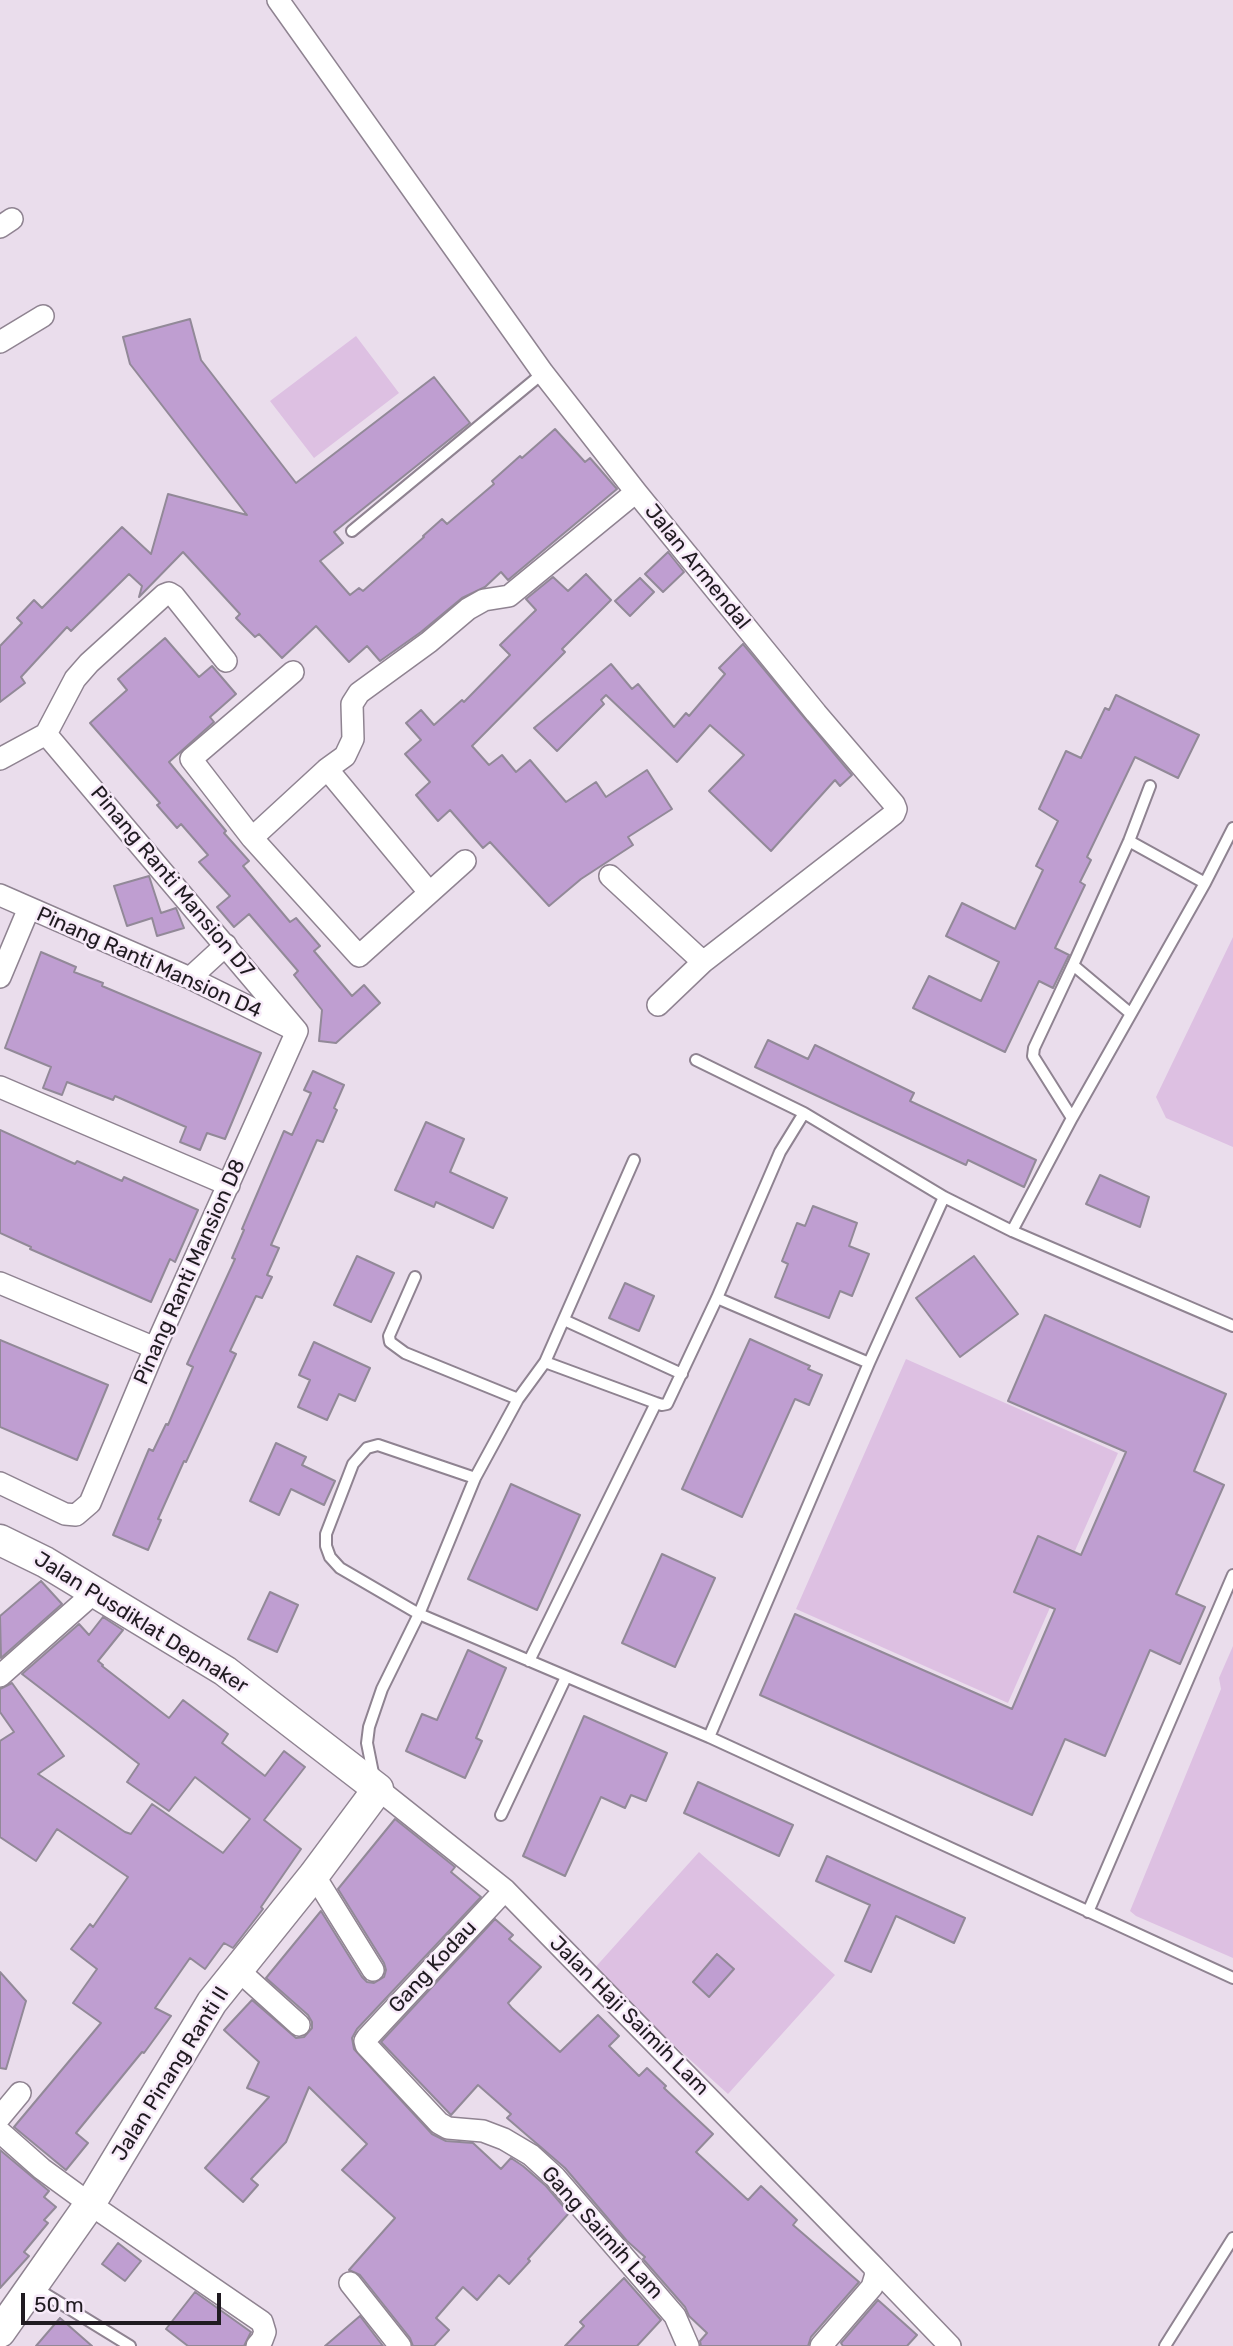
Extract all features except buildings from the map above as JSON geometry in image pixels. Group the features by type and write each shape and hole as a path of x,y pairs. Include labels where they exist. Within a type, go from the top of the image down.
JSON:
{"street":[{"name":"Jalan Armendal","path":"278,0 543,373 636,492 896,809 894,814 703,962 658,1005"},
{"path":"0,342 43,316"},
{"path":"252,838 327,769 345,756 353,739 352,704 359,693 429,642 468,609 484,600 509,596 636,492"},
{"path":"0,759 46,734 75,679 164,595 169,593 174,596 226,661"},
{"path":"293,672 191,759 252,838 359,956 465,861"},
{"name":"Pinang Ranti Mansion D7","path":"46,734 297,1031"},
{"path":"327,769 429,892"},
{"path":"610,876 703,962"},
{"name":"Pinang Ranti Mansion D4","path":"1,899 29,908 190,978 297,1031"},
{"path":"0,977 29,908"},
{"path":"190,978 226,945"},
{"name":"Pinang Ranti Mansion D8","path":"0,1483 65,1514 76,1515 83,1512 90,1503 155,1348 297,1031"},
{"path":"0,1087 229,1185"},
{"path":"0,1283 155,1348"},
{"name":"Jalan Pusdiklat Depnaker","path":"0,1540 45,1562 225,1671 378,1789"},
{"path":"0,1676 95,1592"},
{"name":"Jalan Pinang Ranti II","path":"0,2332 90,2204 212,2002 314,1875 378,1789"},
{"name":"Jalan Haji Saimih Lam","path":"378,1789 505,1890 870,2262 928,2338 950,2346"},
{"path":"314,1875 373,1970"},
{"name":"Gang Kodau","path":"366,2045 367,2038 505,1890"},
{"path":"238,1969 299,2025"},
{"name":"Gang Saimih Lam","path":"366,2045 439,2123 449,2128 483,2132 504,2139 531,2155 555,2177 675,2316 688,2346"},
{"path":"0,2117 20,2093"},
{"path":"0,2132 42,2169 90,2204 262,2322 265,2332 257,2346"},
{"path":"821,2346 872,2287 876,2274 870,2262"},
{"path":"350,2283 400,2346"}],"lane":[{"path":"352,531 543,373"},
{"path":"1072,1118 1033,1056 1034,1048 1129,841 1150,786"},
{"path":"1012,1231 1233,828"},
{"path":"1129,841 1205,883"},
{"path":"1073,965 1130,1013"},
{"path":"696,1060 804,1113 944,1197 1012,1231 1233,1326"},
{"path":"545,1362 656,1403 667,1404 717,1298 780,1152 804,1113"},
{"path":"378,1789 369,1761 367,1743 369,1727 382,1689 419,1614 475,1478 519,1399 545,1362 634,1160"},
{"path":"709,1737 869,1363 944,1197"},
{"path":"415,1277 389,1336 390,1342 405,1353 519,1399"},
{"path":"717,1298 869,1363"},
{"path":"564,1320 682,1374"},
{"path":"529,1661 656,1403"},
{"path":"475,1478 378,1445 367,1448 353,1464 326,1534 330,1558 340,1567 419,1614 709,1737 1233,1978"},
{"path":"1088,1912 1233,1575"},
{"path":"501,1815 566,1677"},
{"path":"1165,2346 1233,2238"},
{"path":"32,2286 130,2346"}],"shaded area":[{"path":"356,336 399,393 314,458 270,401"},
{"path":"1233,937 1233,1147 1166,1118 1156,1097"},
{"path":"906,1359 1118,1453 1008,1703 796,1609"},
{"path":"1233,1646 1233,1958 1130,1911 1221,1689 1219,1678"},
{"path":"699,1852 835,1975 728,2094 592,1971"}]}
